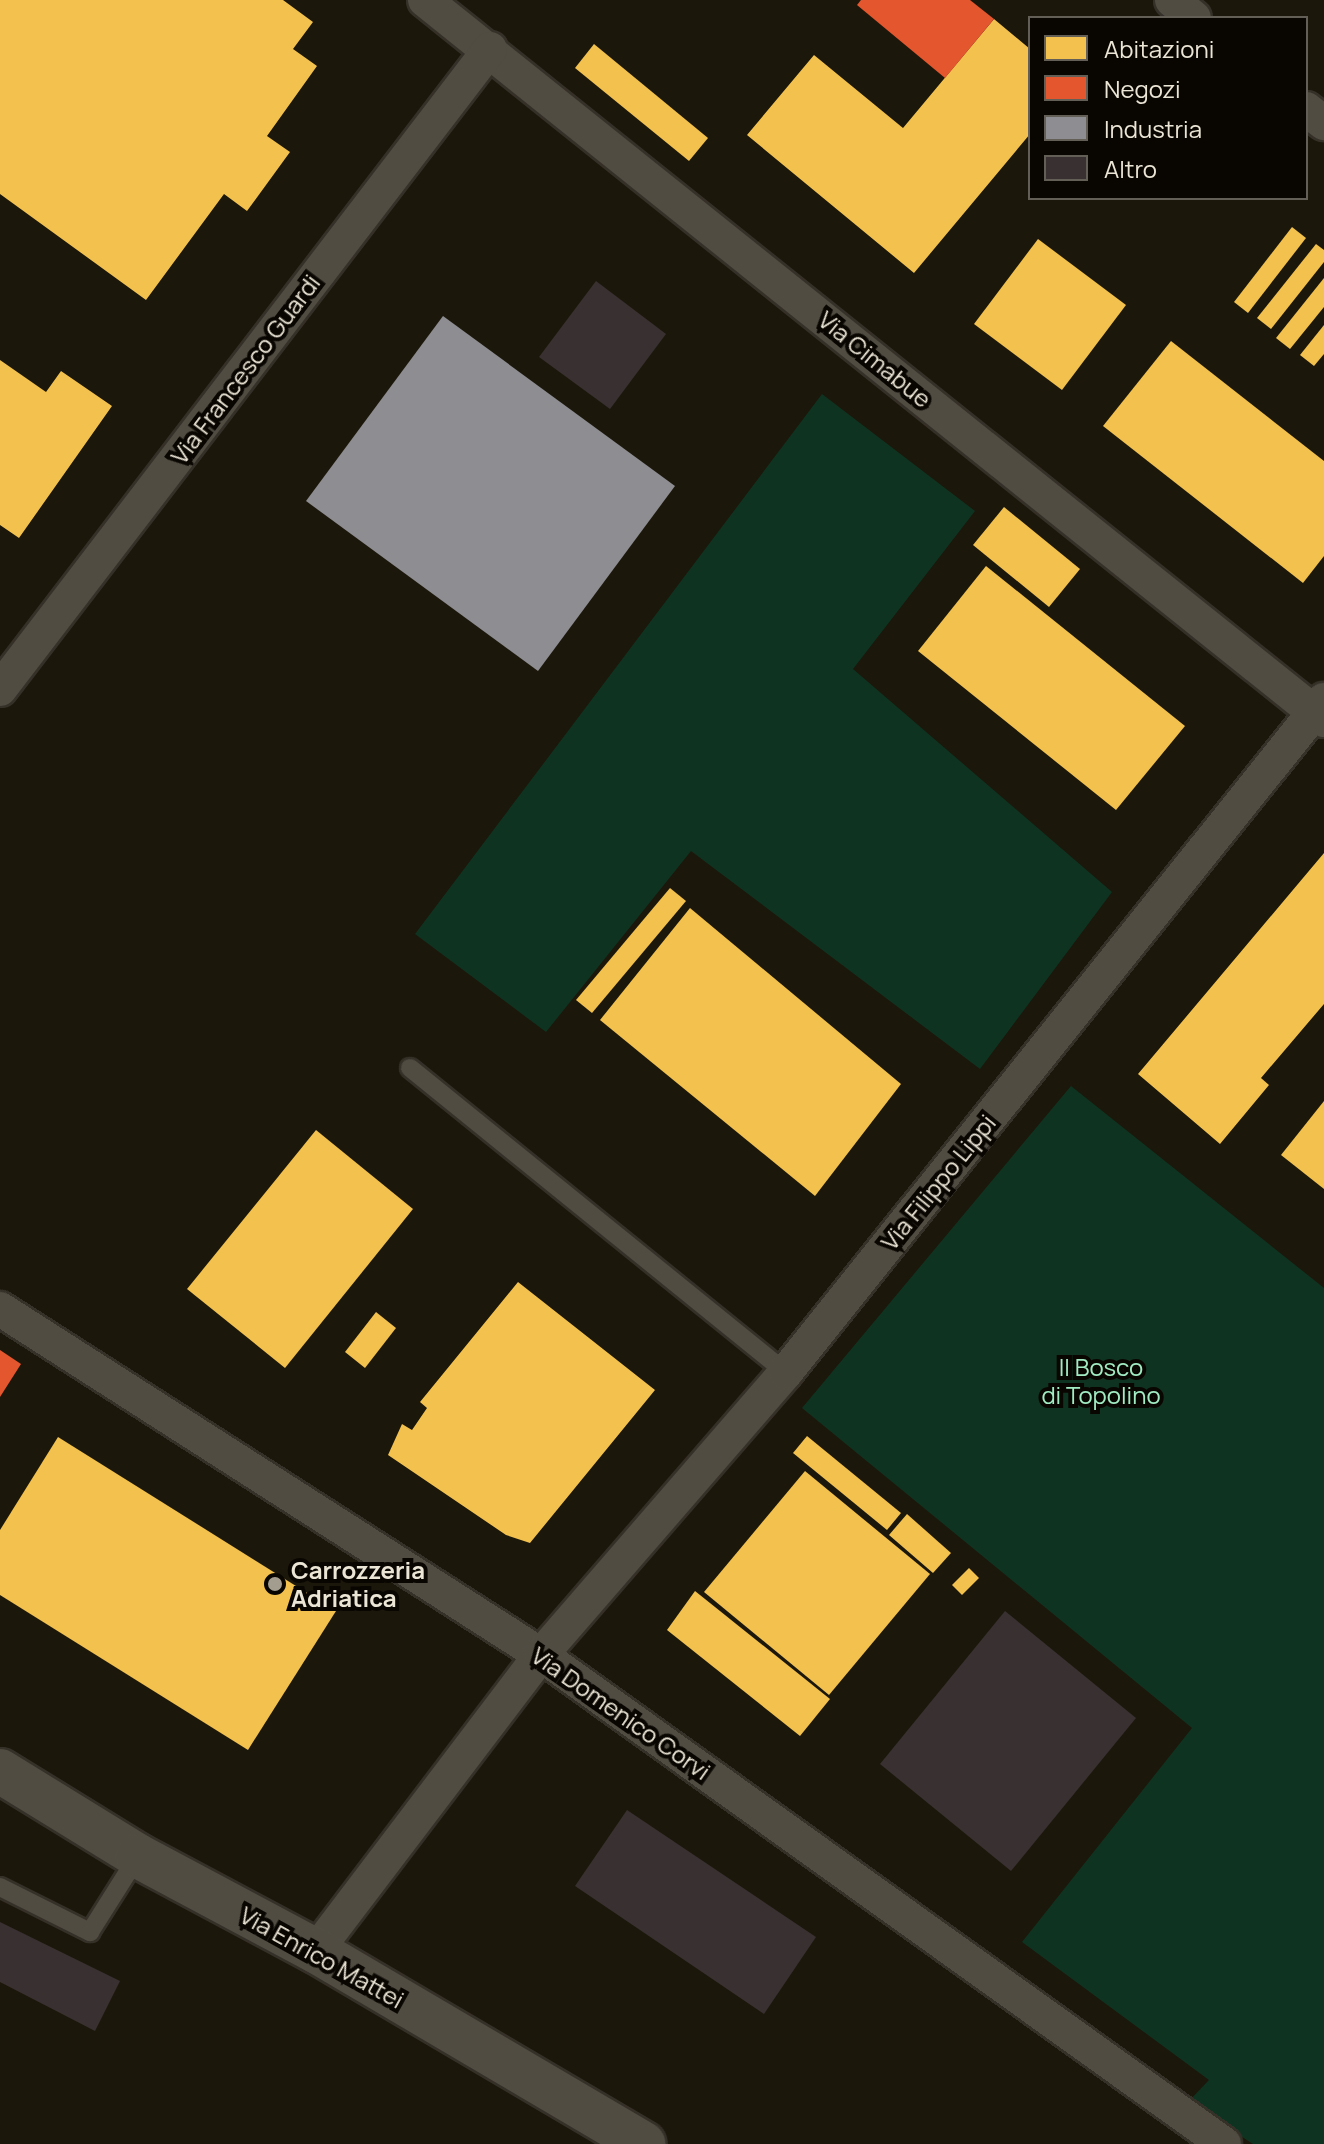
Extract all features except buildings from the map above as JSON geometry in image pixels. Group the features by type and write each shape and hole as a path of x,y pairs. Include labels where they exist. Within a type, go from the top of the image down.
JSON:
{"street":[{"name":"Via Cimabue","path":"425,0 1321,711"},
{"path":"1172,0 1192,16"},
{"name":"Via Francesco Guardi","path":"0,689 490,49"},
{"path":"1308,111 1324,123"},
{"name":"Via Filippo Lippi","path":"316,1951 541,1655 786,1372 1321,711"},
{"name":"Via Domenico Corvi","path":"0,1309 541,1655 1224,2144"},
{"name":"Via Enrico Mattei","path":"0,1771 138,1856 316,1951 643,2144"}],"lane":[{"path":"410,1068 786,1372"},
{"path":"0,1887 90,1932 138,1856"}],"green space":[{"path":"822,394 975,511 853,669 1112,892 980,1069 691,851 546,1032 415,934"},
{"name":"Il Bosco di Topolino","path":"1071,1086 1324,1288 1324,2144 1253,2144 1188,2102 1209,2080 1022,1942 1192,1728 802,1408"}],"place":[{"name":"Carrozzeria Adriatica","path":"275,1584"}]}
